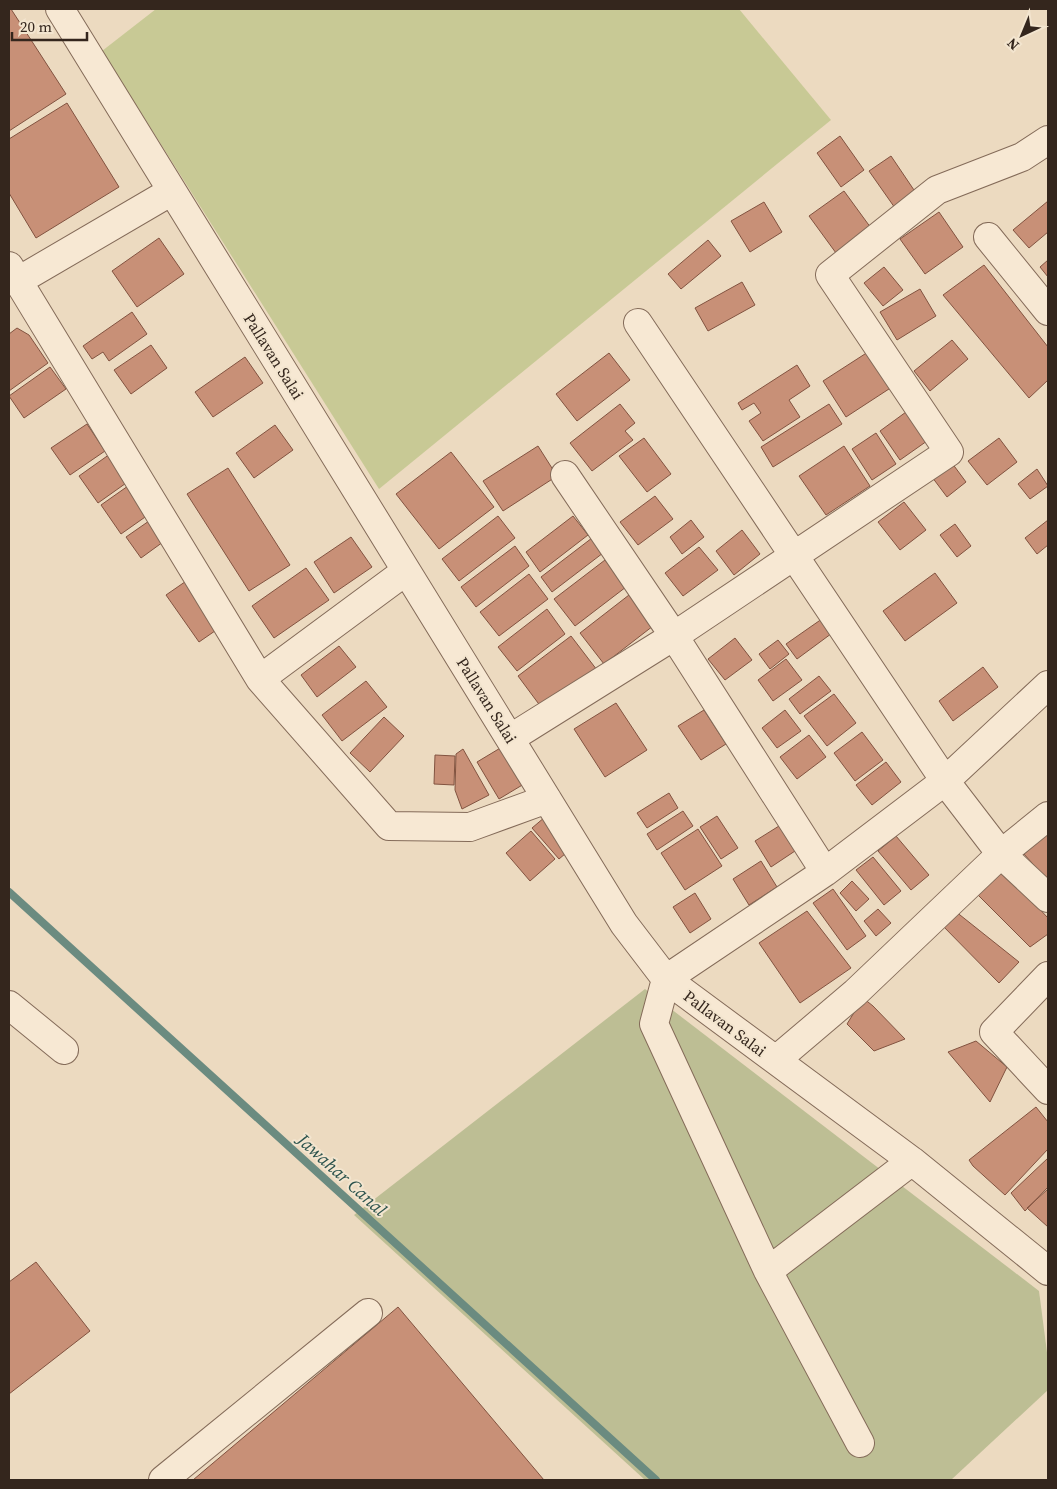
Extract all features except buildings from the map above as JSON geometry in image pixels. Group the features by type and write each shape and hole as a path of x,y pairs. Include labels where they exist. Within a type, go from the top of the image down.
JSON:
{"street":[{"name":"Pallavan Salai","path":"60,9 624,924 666,979 912,1161 1048,1271"},
{"path":"511,738 674,636 949,452 830,275 937,190 1022,157 1048,140"},
{"path":"172,191 14,274 260,680 389,826 470,827 547,799"},
{"path":"988,237 1048,311"},
{"path":"638,323 796,556 945,781 1001,854 1048,898"},
{"path":"565,475 674,636 825,872"},
{"path":"260,680 406,571"},
{"path":"860,1443 768,1270 654,1024 666,979 825,872 945,781 1048,685"},
{"path":"776,1060 855,993 1001,854 1048,816"},
{"path":"1048,976 994,1032 1048,1090"},
{"path":"9,1005 64,1050"},
{"path":"768,1270 912,1161"},
{"path":"163,1480 368,1313"}],"green space":[{"path":"156,9 739,9 831,120 379,489 102,51"},
{"path":"645,989 1039,1291 1048,1360 1048,1390 951,1480 645,1480 354,1215"}],"waterway":[{"name":"Jawahar Canal","path":"9,892 656,1480"}]}
